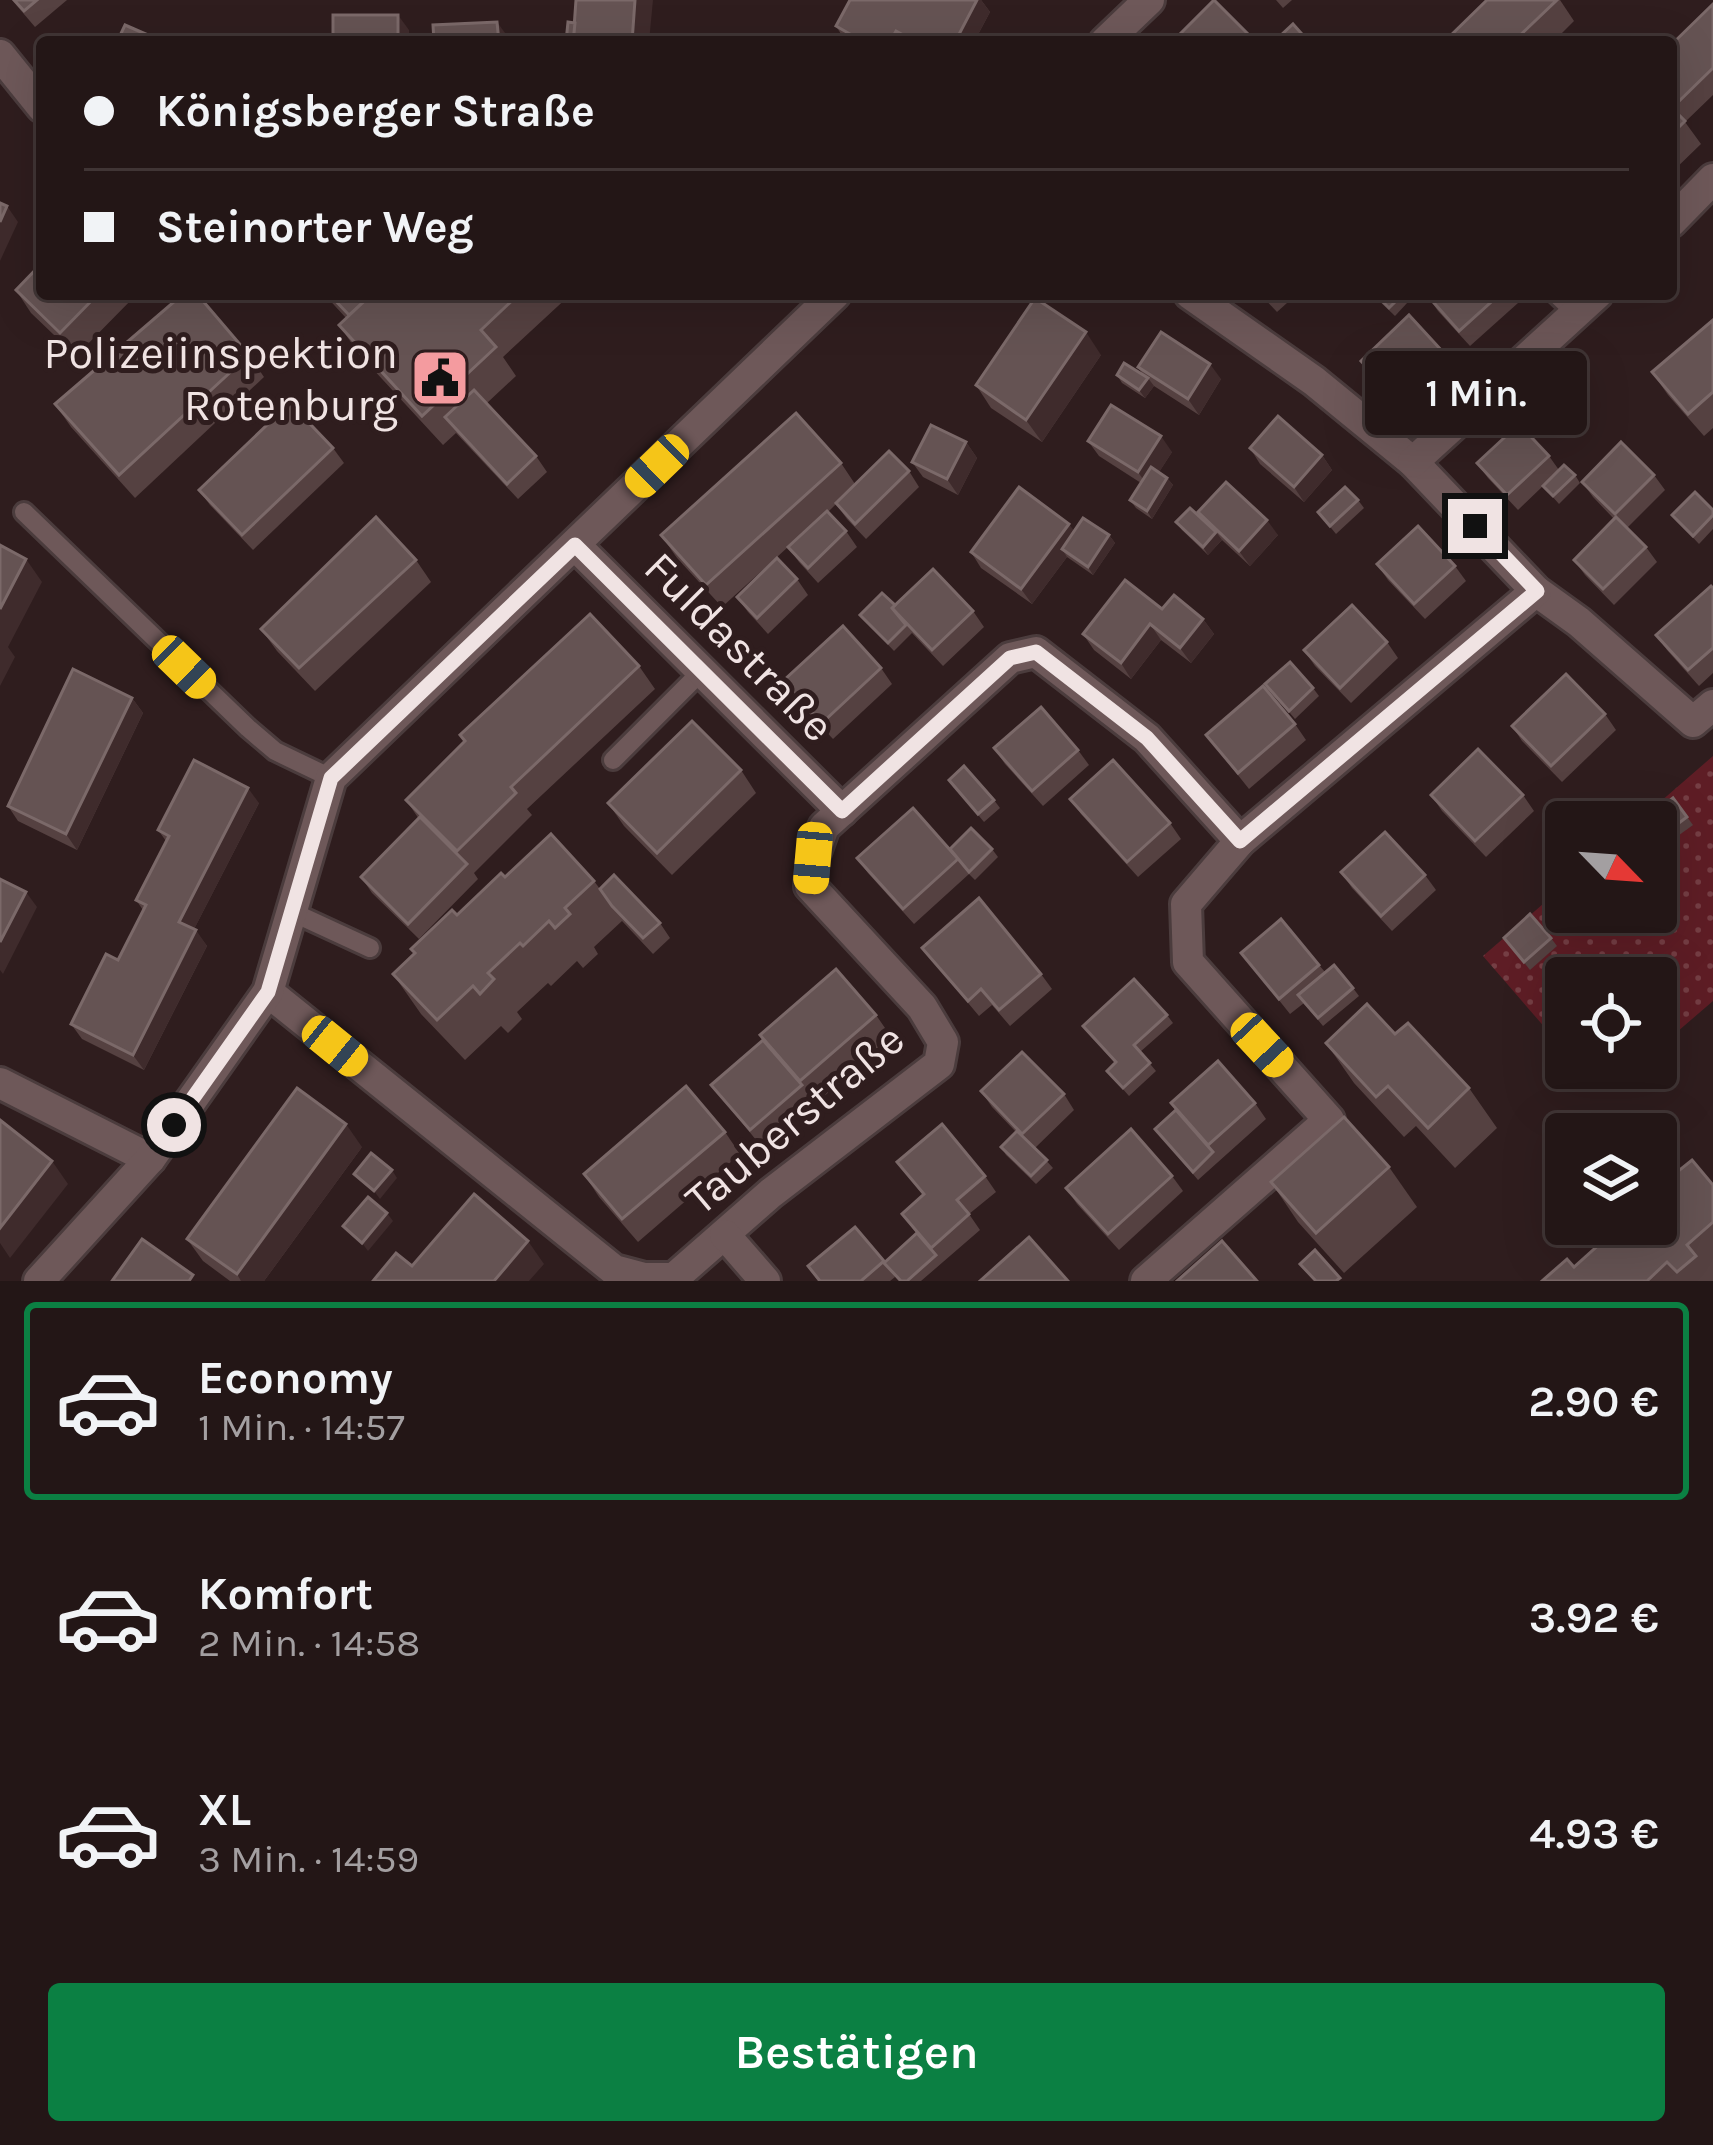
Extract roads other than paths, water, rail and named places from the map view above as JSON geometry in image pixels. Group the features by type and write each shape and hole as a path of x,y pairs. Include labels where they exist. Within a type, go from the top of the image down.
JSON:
{"street":[{"path":"1111,36 1149,0"},
{"path":"0,55 36,100"},
{"path":"1677,216 1713,179"},
{"path":"39,1281 150,1159 268,992 331,778 829,300"},
{"path":"1199,300 1314,381 1413,462 1537,591 1703,714"},
{"path":"1413,462 1577,301"},
{"name":"Fuldastraße","path":"575,545 842,811"},
{"path":"1146,1281 1329,1120 1188,962 1186,904 1240,841 1537,591"},
{"name":"Tauberstraße","path":"268,992 607,1275 674,1278 771,1193 940,1064 943,1042 922,1007 810,886 813,858 824,826 1010,658 1036,652 1147,738 1240,841"},
{"path":"0,1083 150,1159"},
{"path":"725,1234 765,1281"}],"lane":[{"path":"24,512 248,728 275,751 331,778"},
{"path":"613,760 703,671"},
{"path":"292,912 370,948"}],"place":[{"name":"Polizeiinspektion Rotenburg","path":"440,378"}]}
